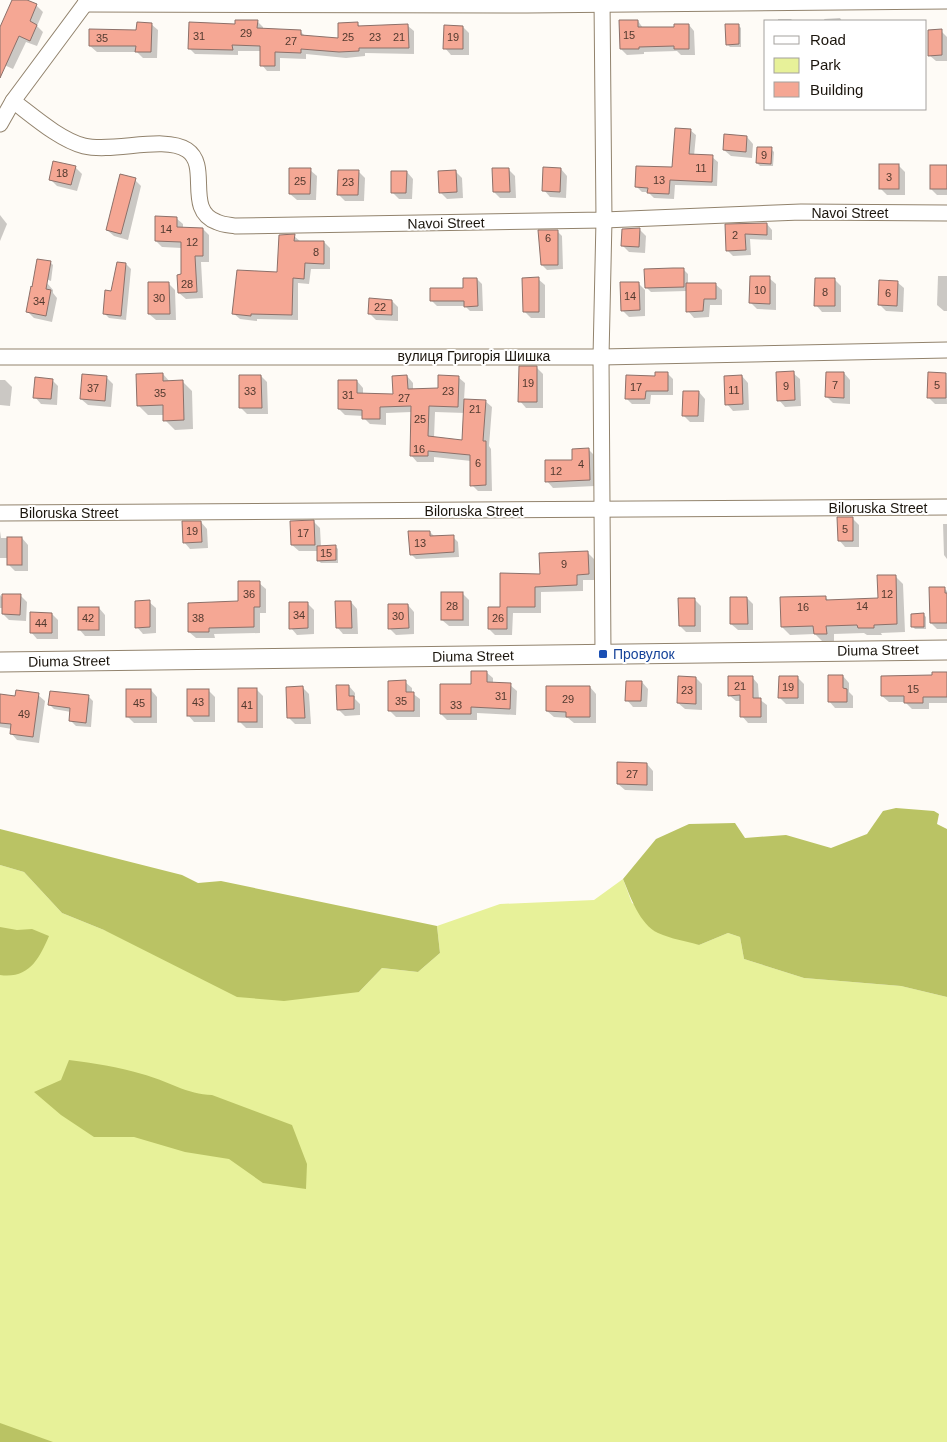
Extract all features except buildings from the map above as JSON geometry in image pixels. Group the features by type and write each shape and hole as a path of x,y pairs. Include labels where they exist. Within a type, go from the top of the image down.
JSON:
{"street":[{"path":"0,124 13,101 83,2 947,1"},
{"path":"602,2 604,220 600,357 603,654"},
{"name":"Navoi Street","path":"13,101 66,138 84,146 109,148 175,144 188,150 195,158 198,172 198,195 203,212 216,222 236,226 604,220 801,212 947,213"},
{"name":"вулиця Григорія Шишка","path":"0,357 152,355 600,357 947,350"},
{"name":"Biloruska Street","path":"0,514 947,507"},
{"name":"Diuma Street","path":"0,662 947,650"}],"green space":[{"path":"896,808 934,811 939,814 937,824 947,829 947,997 901,986 804,978 744,959 740,937 728,933 699,945 663,935 652,929 641,917 623,879 656,839 689,824 735,823 745,838 786,835 831,848 867,834 883,811"},
{"path":"0,829 182,875 198,883 221,881 437,926 440,953 418,972 382,968 359,992 284,1001 237,997 104,930 62,913 24,872 0,865"},
{"path":"0,865 24,872 62,913 104,930 359,992 382,968 418,972 440,953 437,926 500,904 594,900 623,879 632,903 699,945 728,933 740,937 744,959 804,978 901,986 947,997 947,1442 0,1442"},
{"path":"0,927 17,930 32,929 49,936 32,966 18,974 0,975"},
{"path":"69,1060 124,1069 142,1074 194,1093 212,1095 292,1125 307,1164 306,1189 263,1183 229,1159 185,1152 134,1137 94,1137 61,1115 34,1092 61,1080"},
{"path":"0,1423 53,1442 0,1442"}],"place":[{"name":"Провулок","path":"603,654"}]}
